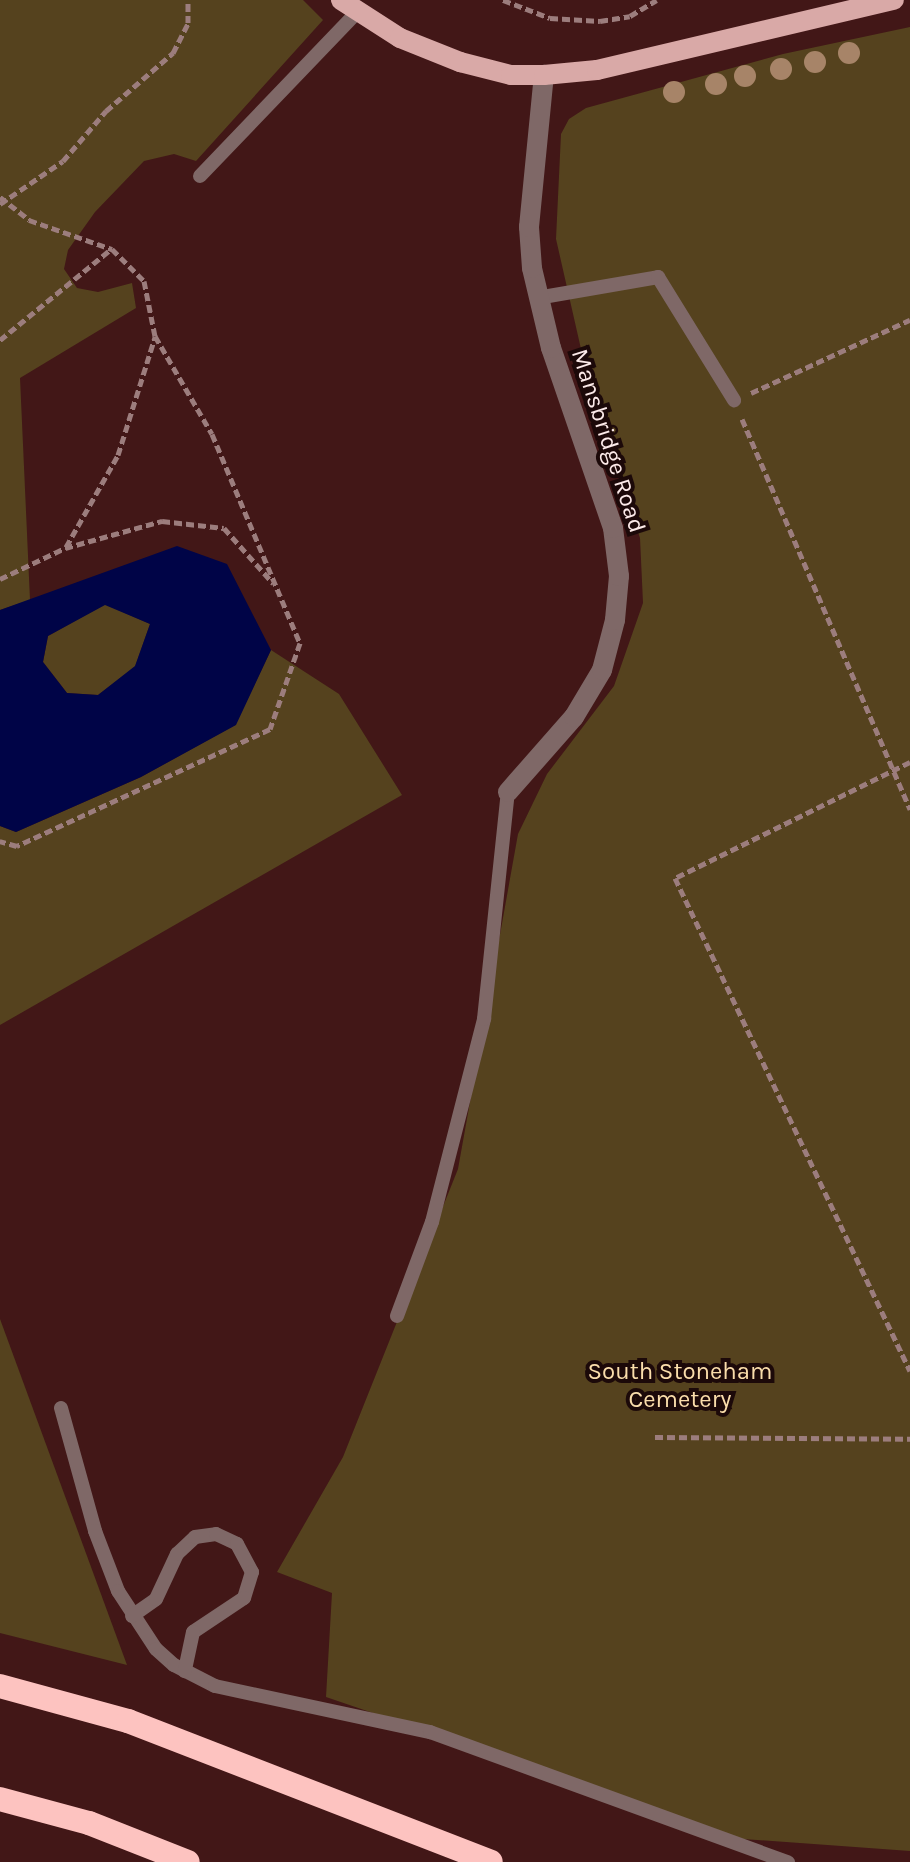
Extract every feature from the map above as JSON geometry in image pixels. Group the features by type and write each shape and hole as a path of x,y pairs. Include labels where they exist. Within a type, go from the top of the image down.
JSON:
{"highway":[{"path":"0,1686 128,1721 491,1862"},
{"path":"0,1799 89,1823 188,1862"}],"main road":[{"path":"349,6 400,38 460,62 511,75 544,75 597,70 894,0"}],"street":[{"name":"Mansbridge Road","path":"508,792 574,717 602,670 615,620 619,576 613,528 537,298 529,227 544,75"}],"lane":[{"path":"200,176 349,6"},
{"path":"537,298 658,277 734,400"},
{"path":"397,1316 432,1222 484,1019 508,792"},
{"path":"61,1408 95,1531 132,1616 156,1649 185,1671 215,1686 430,1732 788,1862"},
{"path":"132,1616 156,1599 177,1554 195,1537 216,1534 237,1544 252,1572 244,1598 193,1632 185,1671"}],"path":[{"path":"0,841 17,846 270,729 300,643 212,434 155,336 144,281 112,249 67,237 29,220 2,201 63,161 106,111 173,53 188,23 188,0"},
{"path":"503,0 550,18 600,21 630,16 657,0"},
{"path":"0,340 112,249"},
{"path":"910,320 734,400 910,809"},
{"path":"65,548 118,455 155,336"},
{"path":"0,579 65,548 162,521 224,528 276,587"},
{"path":"910,762 675,878 910,1371"},
{"path":"655,1437 910,1439"}],"green space":[{"path":"0,0 303,0 323,20 196,161 174,154 144,161 95,212 68,250 64,269 77,288 98,292 132,283 136,308 20,378 30,600 0,610"},
{"name":"South Stoneham Cemetery","path":"910,27 910,1851 743,1839 326,1697 332,1593 277,1572 343,1457 458,1169 518,834 547,774 614,686 643,603 640,538 591,393 556,239 561,134 569,119 586,108 783,54"},
{"path":"105,604 150,624 135,667 98,695 67,693 43,662 48,636"},
{"path":"271,650 339,694 402,795 0,1025 0,826 16,832 141,777 235,725"},
{"path":"0,1319 127,1665 0,1633"}],"shaded area":[{"path":"177,546 227,564 271,650 236,725 141,777 16,832 0,826 0,610","holes":["105,605 150,624 135,666 98,695 67,693 43,662 48,636"]}]}
